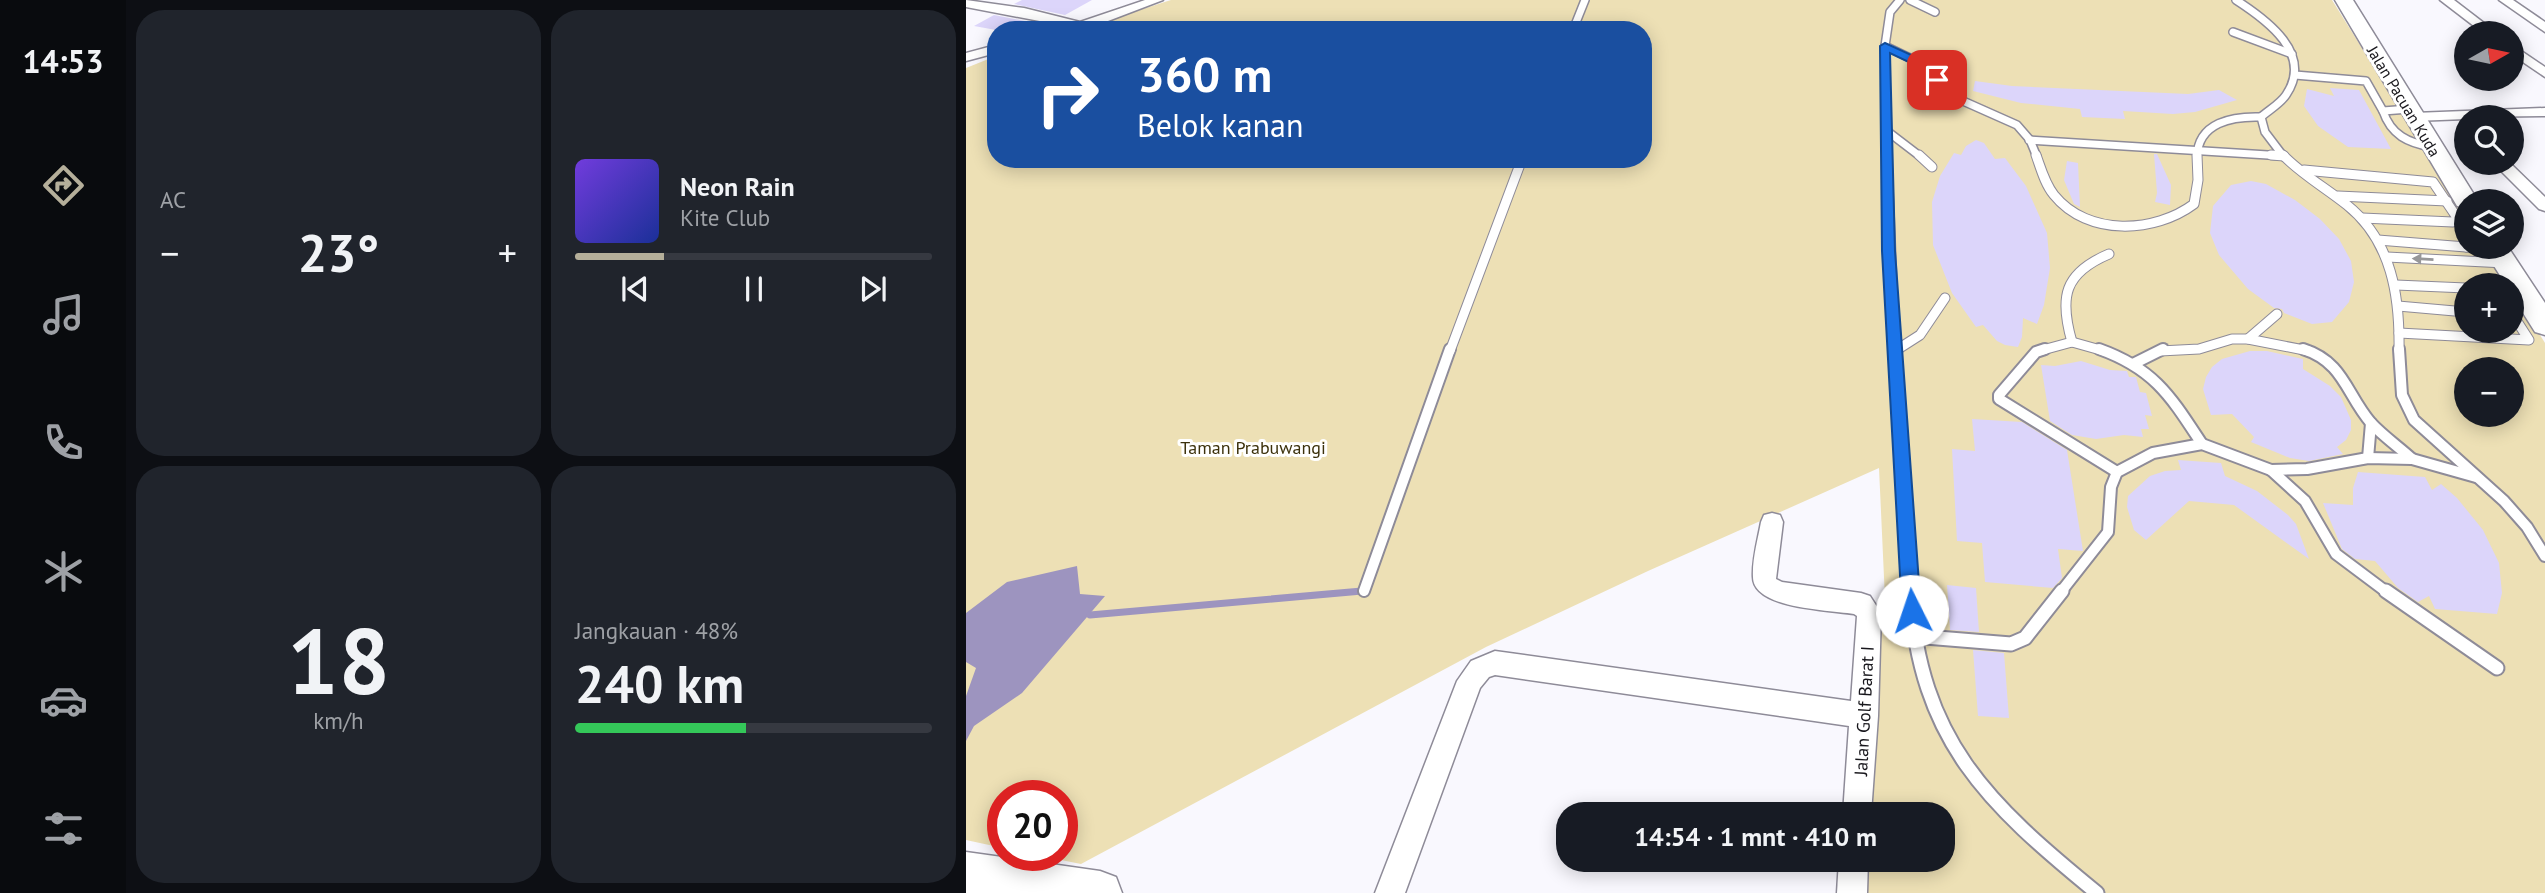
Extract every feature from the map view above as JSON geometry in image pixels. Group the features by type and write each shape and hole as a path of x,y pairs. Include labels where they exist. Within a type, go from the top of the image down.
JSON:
{"main road":[{"name":"Jalan Pacuan Kuda","path":"2344,0 2432,147 2454,195"},
{"path":"2503,259 2545,325"},
{"path":"966,874 1100,893"}],"street":[{"path":"1115,13 1135,0"},
{"path":"1095,21 1157,0"},
{"path":"2446,0 2475,21"},
{"path":"2505,0 2545,27"},
{"path":"1024,12 1038,4"},
{"path":"969,5 1024,12 1061,21"},
{"path":"966,55 987,51"},
{"path":"2524,58 2545,73"},
{"path":"2411,113 2453,116 2544,113"},
{"path":"2513,175 2545,206"},
{"name":"Jalan Golf Barat I","path":"1772,522 1764,579 1768,586 1777,592 1861,604 1869,613 1858,802"},
{"path":"1391,893 1471,681 1480,669 1495,663 1865,716"},
{"path":"1852,893 1853,872"}],"lane":[{"path":"1577,21 1585,0"},
{"path":"1900,0 1890,12 1885,46 1889,251 1913,636 1929,696 1940,724 1963,763 2000,805 2065,867 2097,893"},
{"path":"1910,0 1935,12"},
{"path":"1885,46 1914,61 1960,99 2019,126 2029,139 2048,185 2063,205 2095,221 2131,225 2163,222 2179,216 2194,204 2199,181 2197,150 2213,125 2233,117 2261,117 2286,95 2295,75 2292,54 2279,31 2236,0"},
{"path":"2233,32 2292,54"},
{"path":"2295,75 2366,81 2383,111 2386,122 2396,134 2406,141 2432,147"},
{"path":"2383,111 2411,113"},
{"path":"2261,117 2261,128 2269,143 2338,196 2361,218 2387,257 2396,285 2400,388 2406,407 2422,429 2478,477 2527,528 2545,556"},
{"path":"1887,131 1912,148 1932,167"},
{"path":"2029,139 2284,156"},
{"path":"1364,591 1473,286 1519,168"},
{"path":"2302,170 2431,182 2454,199"},
{"path":"2338,196 2454,201"},
{"path":"2361,218 2454,221"},
{"path":"2378,240 2454,246"},
{"path":"2072,342 2065,310 2069,286 2080,268 2109,254"},
{"path":"2387,257 2454,255"},
{"path":"2396,285 2454,287"},
{"path":"1895,351 1920,335 1945,298"},
{"path":"2398,306 2454,311"},
{"path":"2248,339 2277,314"},
{"path":"2399,333 2454,336"},
{"path":"2133,364 2164,349 2199,349 2227,340 2248,339 2302,349 2328,360 2371,423 2412,459"},
{"path":"2117,472 1999,399 1999,395 2035,352 2072,342 2098,349 2133,364 2168,392 2202,444 2271,470 2307,469 2368,458 2412,459 2478,477"},
{"path":"2368,458 2371,423"},
{"path":"1913,636 2011,644 2025,638 2108,532 2109,494 2117,472 2153,453 2202,444"},
{"path":"2271,470 2305,501 2336,554 2415,613 2497,668"}],"green space":[{"name":"Taman Prabuwangi","path":"1171,0 2332,0 2454,196 2454,259 2493,259 2501,273 2454,273 2454,343 2524,343 2524,309 2545,343 2545,893 1859,893 1860,872 1955,872 1955,802 1863,802 1865,716 1885,599 1879,468 1486,647 1081,864 1078,863 1078,780 987,780 987,845 966,840 966,68 987,60 987,168 1652,168 1652,21 1105,21"}],"shaded area":[{"path":"1077,566 1080,594 1105,596 1022,693 974,726 966,741 966,696 976,668 966,662 966,613 1007,582"}],"building":[{"path":"1022,0 1092,0 1065,15 1014,4"},
{"path":"994,15 1025,21 987,21 987,28 974,26"},
{"path":"1975,81 2012,86 2188,94 2219,90 2237,100 2195,112 2173,114 2123,111 2125,119 2082,117 2080,109 2021,103 1973,91"},
{"path":"2330,88 2359,90 2391,149 2348,147 2318,126 2304,106 2307,89 2334,96"},
{"path":"1976,140 1984,143 1995,159 2005,158 2026,186 2047,233 2050,268 2044,305 2037,324 2023,318 2022,337 2018,347 1997,341 1983,325 1976,327 1952,293 1933,245 1932,202 1940,176 1954,153 1961,155 1966,146"},
{"path":"2154,154 2157,154 2171,185 2170,205 2155,202 2157,193"},
{"path":"2067,161 2078,163 2080,207 2074,204 2064,180"},
{"path":"2251,181 2266,184 2295,200 2320,219 2339,239 2351,261 2354,282 2349,302 2332,322 2312,324 2284,313 2282,309 2274,308 2248,289 2219,255 2210,233 2213,206 2231,185"},
{"path":"2250,351 2267,351 2303,359 2303,369 2330,386 2341,397 2351,420 2351,430 2346,440 2337,447 2343,454 2309,461 2290,458 2251,442 2254,437 2232,414 2211,415 2203,389 2212,367 2222,359"},
{"path":"2081,361 2110,370 2127,371 2129,377 2136,377 2140,392 2146,393 2152,416 2145,415 2149,429 2141,429 2143,437 2124,435 2096,439 2072,435 2050,421 2041,365 2055,366"},
{"path":"1972,419 2022,422 2067,450 2083,551 2058,549 2062,578 2053,588 1985,582 1982,543 1957,541 1952,449 1975,451"},
{"path":"2178,460 2221,463 2225,476 2257,491 2288,515 2296,524 2309,559 2234,505 2189,501 2146,540 2134,530 2127,507 2128,496 2150,476 2181,470"},
{"path":"2358,472 2425,477 2432,490 2441,484 2457,498 2483,530 2499,563 2502,593 2497,614 2435,609 2429,596 2418,602 2398,588 2375,561 2355,559 2342,549 2323,503 2353,505 2353,488"},
{"path":"1947,585 1976,588 1979,632 1950,630"},
{"path":"1973,650 2004,653 2009,718 1978,716"}],"waterway":[{"path":"1090,615 1362,591"},
{"path":"1342,593 1364,591"}],"route":[{"path":"1912,611 1889,251 1885,46 1907,56 1937,80"}]}
